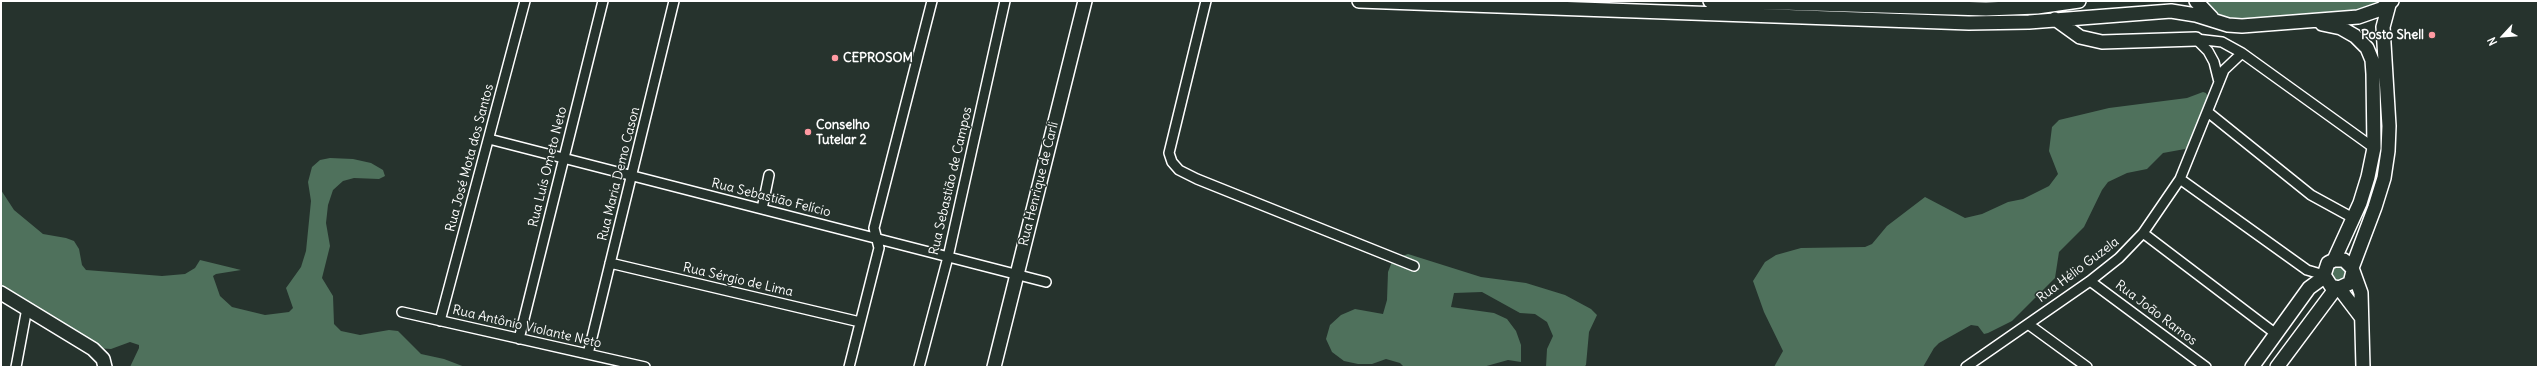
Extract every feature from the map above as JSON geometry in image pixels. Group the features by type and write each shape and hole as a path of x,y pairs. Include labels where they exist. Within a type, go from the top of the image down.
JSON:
{"main road":[{"name":"Rua Henrique de Carli","path":"994,367 1084,1"},
{"path":"1359,1 1969,23 2171,11 2196,15 2218,22 2242,26 2313,22 2358,17 2381,9 2391,1"},
{"path":"1710,1 1986,9 2037,7 2079,1"},
{"path":"2196,1 2218,22"},
{"path":"2277,367 2338,288 2350,283 2352,269 2376,207 2387,158 2390,126 2384,27 2391,1"},
{"path":"2055,19 2080,37 2102,42 2196,39"},
{"path":"2313,22 2341,28 2355,36 2370,54 2373,74 2374,148 2368,177 2353,218 2334,260"},
{"path":"2252,367 2309,288 2324,276 2328,263 2334,260 2344,260 2352,269 2361,294 2363,367"},
{"path":"2324,276 2330,286 2338,288 2362,318"},
{"path":"1,293 93,349 104,363"}],"street":[{"name":"Rua José Mota dos Santos","path":"440,321 525,1"},
{"name":"Rua Luís Ometo Neto","path":"519,338 603,1"},
{"name":"Rua Maria Demo Cason","path":"588,354 674,1"},
{"path":"848,367 879,248 874,228 932,1"},
{"name":"Rua Sebastião de Campos","path":"919,367 948,257 1005,1"},
{"path":"1206,1 1169,153 1172,162 1179,170 1197,179 1414,266"},
{"path":"2196,39 2222,42 2242,53 2374,148"},
{"path":"2196,39 2208,51 2214,62 2219,82"},
{"name":"Rua Hélio Guzela","path":"1971,366 2090,281 2119,258 2143,233 2180,179 2209,113 2224,70 2242,53"},
{"path":"2209,113 2311,194 2353,218"},
{"name":"Rua Sebastião Felício","path":"489,139 1046,282"},
{"path":"762,209 770,175"},
{"path":"2180,179 2307,270 2324,276"},
{"path":"2143,233 2276,334"},
{"name":"Rua Sérgio de Lima","path":"610,263 860,322"},
{"name":"Rua João Ramos","path":"2090,281 2206,367"},
{"path":"16,367 26,308"},
{"name":"Rua Antônio Violante Neto","path":"402,312 645,367"},
{"path":"2028,324 2088,367"}],"green space":[{"path":"2203,1 2379,1 2365,11 2231,20 2216,14"},
{"path":"2203,92 2206,93 2209,99 2208,122 2195,143 2185,149 2163,153 2147,169 2127,173 2108,182 2102,190 2084,227 2059,252 2055,278 2012,321 1984,334 1978,326 1971,325 1939,343 1934,348 1923,367 1774,367 1783,351 1764,312 1753,281 1765,262 1776,255 1801,248 1865,247 1872,244 1887,226 1925,197 1965,218 1982,214 2008,202 2023,199 2049,186 2058,174 2049,151 2052,127 2059,120 2109,108 2187,98"},
{"path":"330,158 353,159 371,163 383,170 385,176 379,179 354,178 343,181 333,190 328,205 326,223 330,246 322,278 333,296 334,324 341,331 360,335 389,330 398,331 421,354 444,359 465,367 130,367 139,345 130,342 111,349 97,348 1,297 1,190 14,210 43,234 74,241 79,249 82,265 86,270 162,276 185,274 195,268 200,260 241,270 216,274 213,276 220,296 232,307 265,315 289,312 293,308 286,288 301,267 306,251 311,201 308,182 312,167 320,160"},
{"path":"1408,254 1481,277 1526,283 1565,295 1591,309 1597,315 1589,332 1586,365 1584,367 1546,367 1547,349 1553,336 1547,322 1535,314 1520,313 1482,292 1454,293 1451,307 1494,313 1507,319 1516,331 1521,345 1521,362 1508,360 1483,367 1404,367 1400,363 1386,359 1372,364 1358,364 1344,361 1332,352 1326,339 1330,325 1341,315 1355,309 1383,314 1387,300 1388,272 1393,259"},
{"path":"2336,265 2342,265 2347,270 2345,279 2342,281 2336,281 2331,276 2331,270"}],"place":[{"name":"Posto Shell","path":"2432,35"},
{"name":"CEPROSOM","path":"835,58"},
{"name":"Conselho Tutelar 2","path":"808,132"}]}
